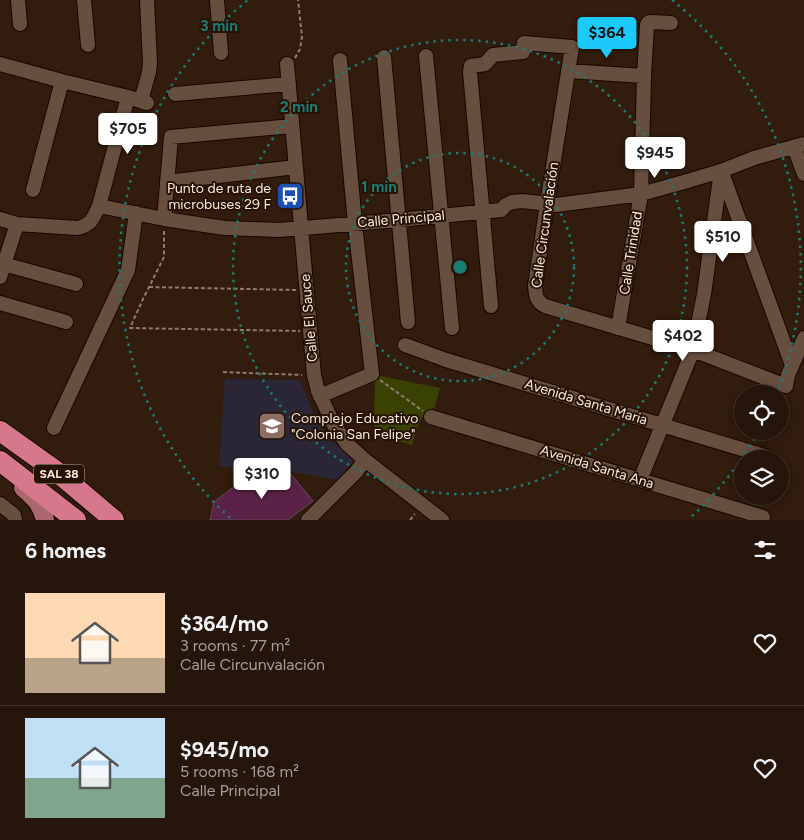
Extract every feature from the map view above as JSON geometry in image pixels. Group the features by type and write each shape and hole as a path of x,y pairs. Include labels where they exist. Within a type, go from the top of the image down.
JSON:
{"highway":[{"name":"SAL 38","path":"1,430 56,471 114,520"},
{"name":"SAL 38","path":"0,461 76,520"}],"main road":[{"path":"0,468 36,498 43,510 45,520"}],"street":[{"path":"18,0 20,24"},
{"path":"84,0 88,45"},
{"path":"0,219 17,224 77,228 91,222 99,206 149,72 147,0"},
{"path":"217,0 221,53"},
{"name":"Calle Trinidad","path":"618,328 640,194 647,25 651,22 671,23"},
{"name":"Calle Circunvalación","path":"483,212 471,66 485,64 493,55 524,52 524,44 572,47 535,286 539,302 545,306 693,350 786,386 792,365 804,338"},
{"path":"426,56 452,328"},
{"path":"384,57 408,322"},
{"path":"320,396 372,374 355,224 340,60"},
{"path":"0,64 139,100"},
{"name":"Calle El Sauce","path":"287,64 314,375 320,396 334,425 347,444 442,520"},
{"path":"568,71 644,76"},
{"path":"33,190 62,81"},
{"path":"175,94 289,84"},
{"path":"164,218 171,137 292,126"},
{"path":"799,145 804,174"},
{"name":"Calle Principal","path":"99,206 225,228 279,230 355,224 501,210 512,202 523,201 556,205 640,194 721,171 754,158 799,145"},
{"path":"167,182 296,168"},
{"path":"640,480 693,350 704,294 721,171"},
{"path":"721,171 792,365"},
{"path":"483,212 491,306"},
{"path":"54,428 128,270 136,213"},
{"path":"17,224 1,268 76,284"},
{"path":"0,303 66,322"},
{"name":"Avenida Santa Maria","path":"405,345 446,360 748,450"},
{"name":"Avenida Santa Ana","path":"431,417 763,517"},
{"path":"308,520 356,472 365,460"},
{"path":"0,504 14,515 15,520"}],"path":[{"path":"287,64 300,50 302,37 298,0"},
{"path":"164,218 164,257 130,328 310,331"},
{"path":"149,288 306,290"},
{"path":"223,372 314,375"},
{"path":"372,374 431,417"}],"shaded area":[{"name":"Complejo Educativo \"Colonia San Felipe\"","path":"225,379 300,380 314,414 329,439 355,459 338,480 300,473 219,466"}],"green space":[{"path":"375,375 440,388 435,407 429,410 422,418 412,445 385,437 374,426"}],"building":[{"path":"290,473 313,501 288,520 210,520 214,502 244,479 282,479"}],"place":[{"name":"Punto de ruta de microbuses 29 F","path":"290,196"},
{"name":"Complejo Educativo \"Colonia San Felipe\"","path":"272,426"}]}
